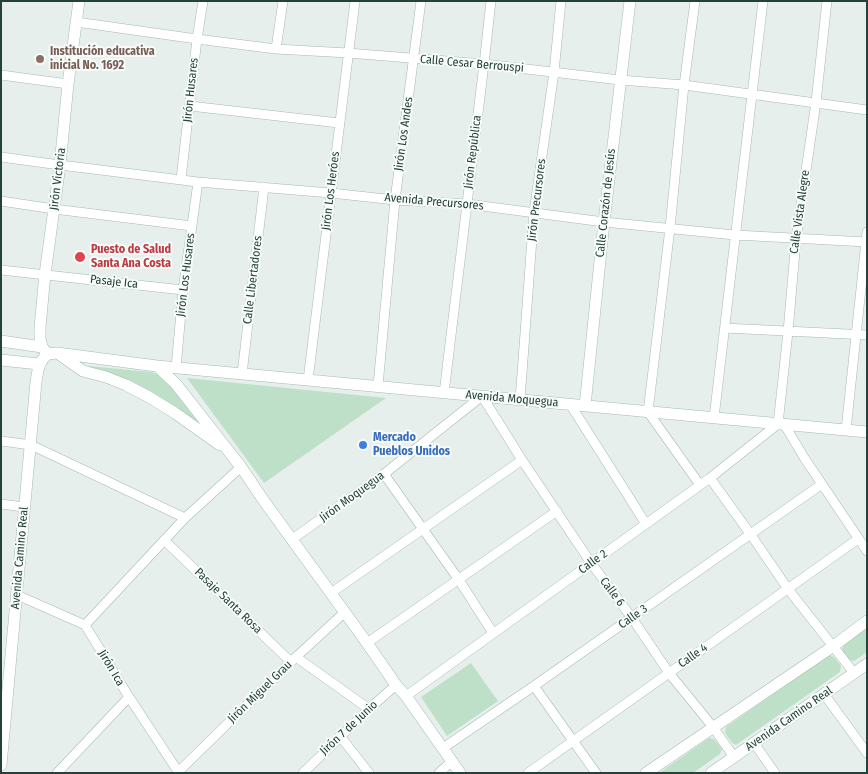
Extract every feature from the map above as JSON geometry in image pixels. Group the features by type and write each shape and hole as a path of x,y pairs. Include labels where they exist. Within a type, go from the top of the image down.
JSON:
{"street":[{"name":"Jirón Victoria","path":"49,351 40,338 40,327 79,1"},
{"name":"Jirón Husares","path":"181,180 203,1"},
{"path":"276,49 283,1"},
{"name":"Jirón Los Heróes","path":"308,380 355,1"},
{"name":"Jirón Los Andes","path":"378,386 396,200 421,1"},
{"name":"Jirón República","path":"444,393 491,1"},
{"name":"Jirón Precursores","path":"520,400 534,212 554,72 561,1"},
{"name":"Calle Corazón de Jesús","path":"585,406 630,1"},
{"path":"695,1 648,412 700,485"},
{"path":"714,418 763,1"},
{"name":"Calle Vista Alegre","path":"781,424 796,239 816,102 827,1"},
{"name":"Calle Cesar Berrouspi","path":"76,22 197,40 276,49 484,64 620,80 684,85 867,110"},
{"path":"1,76 68,84"},
{"path":"190,106 339,123"},
{"name":"Avenida Precursores","path":"1,157 198,182 331,192 396,200 467,204 604,222 735,235 866,242"},
{"name":"Jirón Los Husares","path":"176,368 183,290 198,182"},
{"name":"Calle Libertadores","path":"242,374 264,187"},
{"path":"1,201 192,226"},
{"path":"846,430 867,232"},
{"name":"Pasaje Ica","path":"1,270 183,290"},
{"path":"725,328 867,336"},
{"name":"Avenida Moquegua","path":"1,341 49,351 157,366 846,430 865,434"},
{"path":"1,360 39,364 49,351"},
{"name":"Avenida Moquegua","path":"49,351 83,371 126,385 175,413 224,447 241,467"},
{"name":"Avenida Camino Real","path":"1,766 5,676 16,595 39,364"},
{"name":"Avenida Moquegua","path":"157,366 176,384 241,467 291,540 368,643 460,773"},
{"name":"Calle 6","path":"482,396 591,564 632,618 669,672 734,756"},
{"name":"Jirón Moquegua","path":"291,540 384,474 482,396"},
{"path":"570,404 646,524"},
{"path":"781,424 867,550"},
{"name":"Calle 2","path":"406,696 710,478 781,424"},
{"path":"1,441 30,445 185,518"},
{"path":"331,593 522,460"},
{"path":"16,595 85,624 185,518 241,467"},
{"path":"384,474 459,580 493,633"},
{"path":"710,478 788,589 854,674"},
{"name":"Calle 3","path":"443,748 822,484"},
{"path":"1,504 24,507"},
{"path":"368,643 557,511"},
{"name":"Calle 4","path":"528,773 858,539"},
{"name":"Pasaje Santa Rosa","path":"164,540 293,660 369,709"},
{"name":"Jirón Miguel Grau","path":"178,772 345,612"},
{"path":"646,773 832,647 867,621"},
{"name":"Jirón Ica","path":"85,624 129,697 178,772"},
{"name":"Avenida Camino Real","path":"711,773 867,664"},
{"name":"Jirón 7 de Junio","path":"303,773 396,685"},
{"path":"534,686 596,773"},
{"path":"824,694 867,753"},
{"path":"56,773 129,697"},
{"path":"340,736 369,773"},
{"path":"754,742 775,773"},
{"path":"439,773 452,761"},
{"path":"1,766 5,773"}],"green space":[{"path":"87,367 151,372 162,376 200,421 199,423 168,402 141,388"},
{"path":"187,378 386,398 264,483"},
{"path":"867,628 867,652 854,661 849,660 842,650 844,644"},
{"path":"829,655 834,657 841,666 840,672 736,745 732,743 725,733 726,727"},
{"path":"471,663 498,701 447,736 421,697"},
{"path":"709,738 714,739 722,749 720,754 693,773 659,773"}],"place":[{"name":"Institución educativa inicial No. 1692","path":"40,59"},
{"name":"Puesto de Salud Santa Ana Costa","path":"80,257"},
{"name":"Mercado Pueblos Unidos","path":"363,445"}]}
